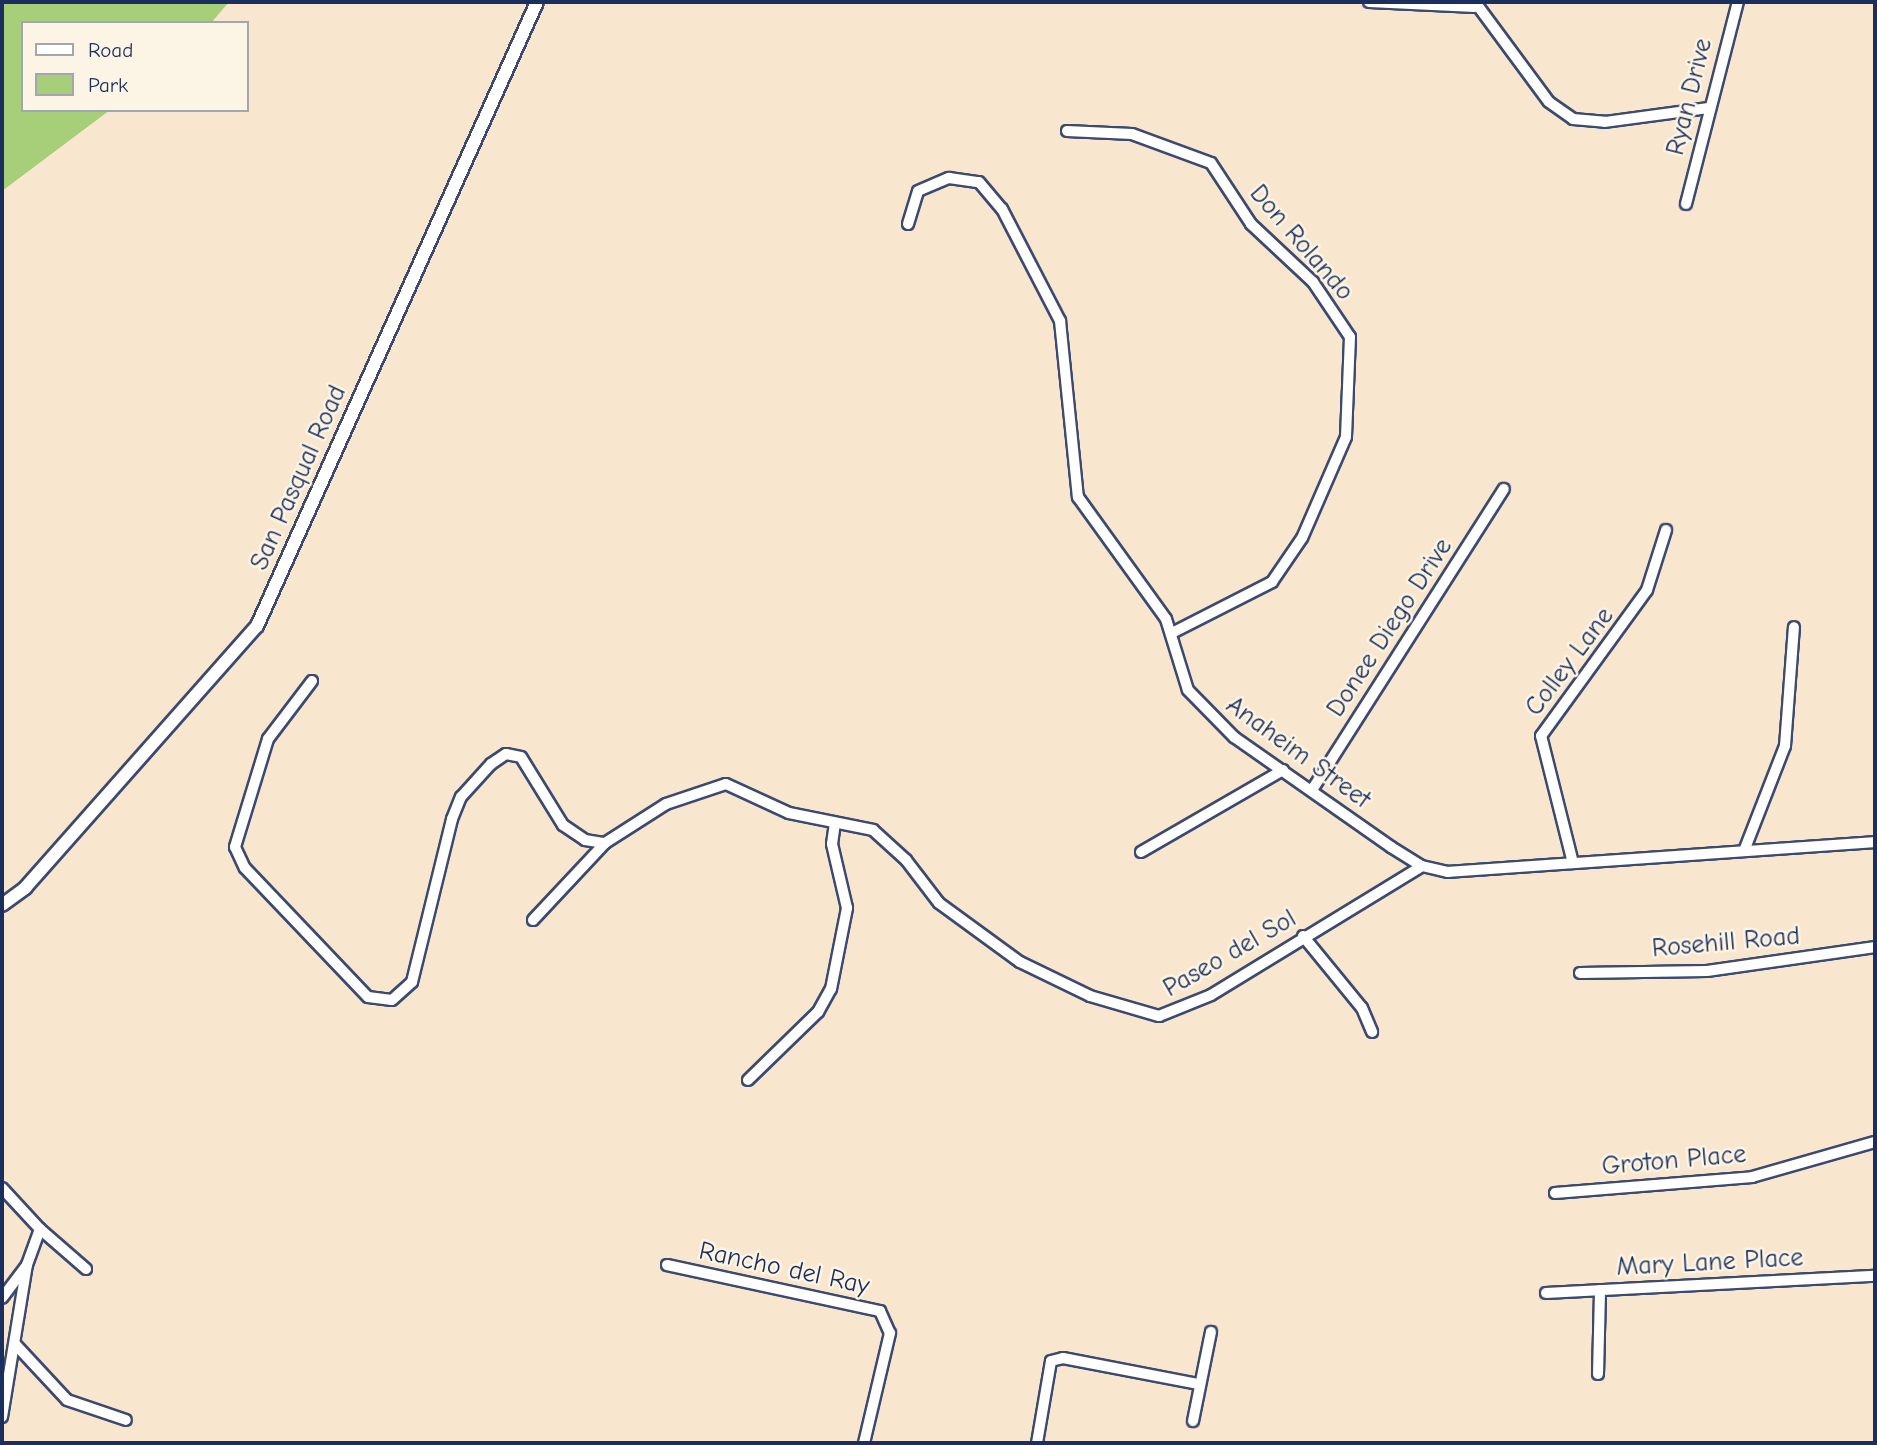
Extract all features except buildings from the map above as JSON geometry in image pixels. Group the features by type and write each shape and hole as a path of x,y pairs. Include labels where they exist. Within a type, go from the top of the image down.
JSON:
{"main road":[{"name":"San Pasqual Road","path":"2,905 32,880 257,626 537,2"}],"street":[{"path":"1369,2 1475,4 1549,102 1573,119 1605,122 1709,108"},
{"name":"Ryan Drive","path":"1686,204 1738,2"},
{"name":"Don Rolando","path":"1067,131 1132,134 1211,163 1251,224 1313,282 1350,337 1346,437 1302,538 1272,582 1172,633"},
{"name":"Anaheim Street","path":"908,224 918,191 939,180 979,183 1002,209 1060,321 1078,497 1172,633 1196,702 1283,770 1422,866 1448,872 1875,842"},
{"name":"Donee Diego Drive","path":"1312,790 1504,489"},
{"name":"Colley Lane","path":"1573,863 1541,736 1647,590 1666,530"},
{"path":"1744,851 1785,746 1794,627"},
{"path":"312,681 268,739 235,848 244,868 368,996 392,1000 412,982 452,819 468,787 491,764 506,754 521,757 563,825 585,840 605,843"},
{"path":"1141,852 1283,770"},
{"name":"Paseo del Sol","path":"533,919 605,843 709,785 726,784 789,813 888,840 939,903 1020,962 1090,996 1159,1016 1211,995 1303,936 1422,866"},
{"path":"748,1080 818,1012 831,989 847,908 832,844 835,824"},
{"path":"1303,936 1362,1008 1372,1032"},
{"name":"Rosehill Road","path":"1580,973 1707,971 1875,947"},
{"name":"Groton Place","path":"1555,1193 1752,1177 1875,1142"},
{"path":"2,1188 40,1229 86,1269"},
{"path":"2,1417 27,1265 40,1229"},
{"path":"2,1298 27,1265"},
{"name":"Rancho del Ray","path":"667,1265 880,1311 890,1333 864,1443"},
{"name":"Mary Lane Place","path":"1546,1293 1875,1276"},
{"path":"1598,1374 1600,1290"},
{"path":"1193,1421 1198,1384 1211,1332"},
{"path":"15,1344 67,1400 126,1420"},
{"path":"1037,1443 1051,1362 1063,1358 1198,1384"}],"green space":[{"path":"2,2 229,2 213,21 21,21 21,112 107,112 2,191"}]}
